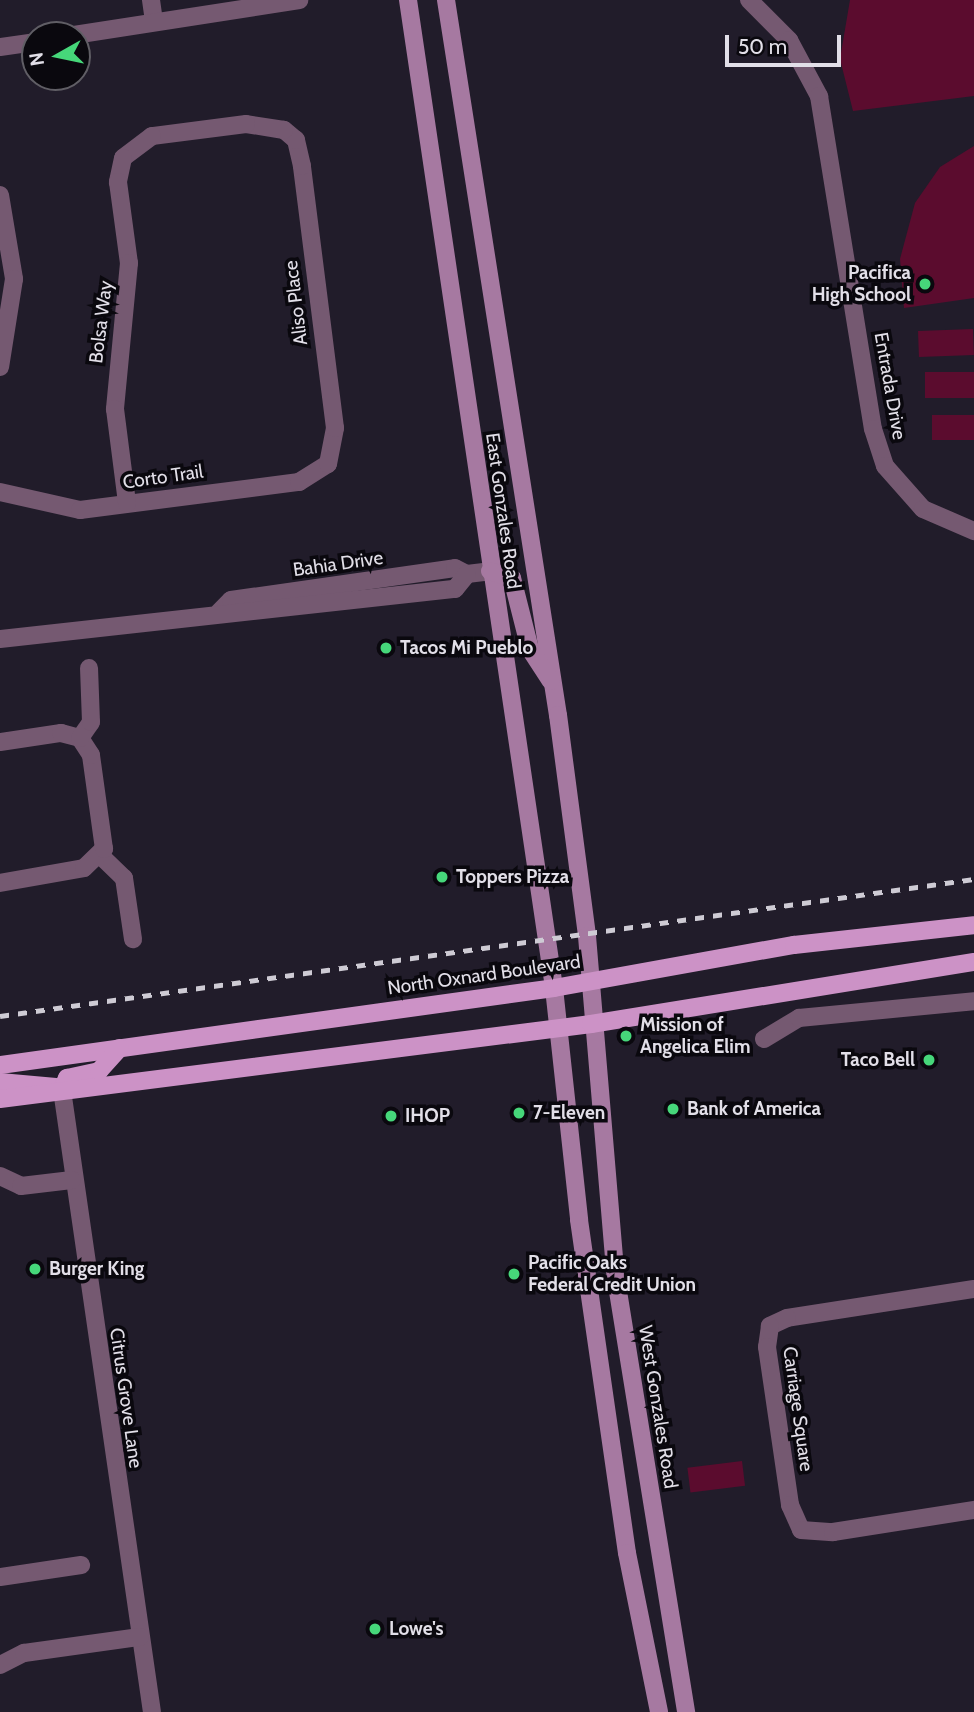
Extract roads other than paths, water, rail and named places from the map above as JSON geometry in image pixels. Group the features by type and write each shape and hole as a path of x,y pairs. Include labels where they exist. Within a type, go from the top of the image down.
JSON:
{"main road":[{"name":"East Gonzales Road","path":"408,0 559,1028"},
{"name":"East Gonzales Road","path":"446,0 553,684 590,982 592,1024"},
{"path":"490,571 512,578 530,649 553,684"},
{"name":"North Oxnard Boulevard","path":"0,1065 554,988 794,945 974,925"},
{"path":"0,1099 592,1024 974,962"},
{"name":"West Gonzales Road","path":"592,1024 616,1279 686,1712"},
{"path":"559,1028 615,1459 659,1712"},
{"path":"62,1090 67,1079 99,1071 120,1048"},
{"path":"0,1082 40,1082 62,1090"},
{"path":"615,1459 644,1454"}],"street":[{"path":"151,0 154,22"},
{"path":"91,32 299,0"},
{"path":"735,0 764,10"},
{"name":"Entrada Drive","path":"749,0 764,10 806,66 829,131 873,429 885,466 923,509 974,531"},
{"path":"0,47 21,43"},
{"name":"Aliso Place","path":"130,148 152,136 246,124 274,127 293,137 302,166 335,429 328,464"},
{"name":"Bolsa Way","path":"127,503 115,388 129,263 118,171 130,148"},
{"path":"0,195 13,304 0,367"},
{"name":"Corto Trail","path":"0,492 59,509 299,482 328,464"},
{"name":"Bahia Drive","path":"219,612 231,600 455,568 467,574 490,571"},
{"name":"Bahia Drive","path":"0,639 219,612 233,617 454,589 467,574"},
{"path":"299,609 314,598 388,586 393,578"},
{"path":"80,738 91,722 89,667"},
{"path":"0,741 61,733 80,738 90,755 105,839 101,856 84,868 0,883"},
{"path":"101,856 124,878 133,939"},
{"path":"764,1039 799,1018 974,1001"},
{"name":"Citrus Grove Lane","path":"62,1090 72,1180 152,1712"},
{"path":"0,1176 21,1186 72,1180"},
{"name":"Carriage Square","path":"974,1290 787,1318 770,1326 767,1347 790,1505 802,1530 833,1532 974,1510"},
{"path":"0,1577 81,1565"},
{"path":"0,1665 24,1653 140,1637"}],"railway":[{"path":"0,1016 974,879"}],"place":[{"name":"Pacifica High School","path":"925,284"},
{"name":"Tacos Mi Pueblo","path":"386,648"},
{"name":"Toppers Pizza","path":"442,877"},
{"name":"Mission of Angelica Elim","path":"626,1036"},
{"name":"Taco Bell","path":"929,1060"},
{"name":"Bank of America","path":"673,1109"},
{"name":"7-Eleven","path":"519,1113"},
{"name":"IHOP","path":"391,1116"},
{"name":"Burger King","path":"35,1269"},
{"name":"Pacific Oaks Federal Credit Union","path":"514,1274"},
{"name":"Lowe's","path":"375,1629"}]}
